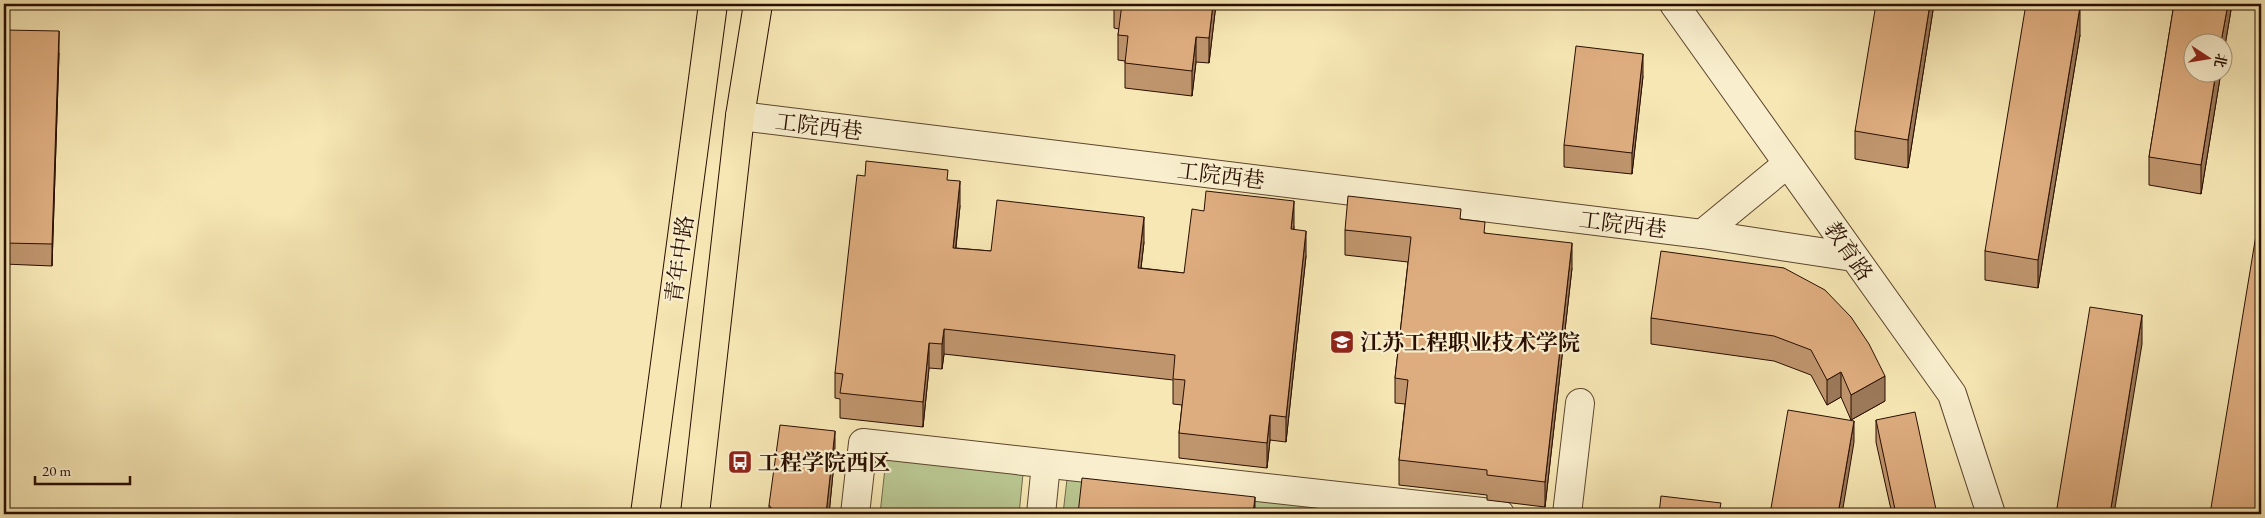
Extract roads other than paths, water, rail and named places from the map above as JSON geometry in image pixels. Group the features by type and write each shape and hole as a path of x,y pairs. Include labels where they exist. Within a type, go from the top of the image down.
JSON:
{"main road":[{"name":"青年中路","path":"645,514 713,4"},
{"name":"青年中路","path":"695,514 740,116 758,4"}],"street":[{"name":"教育路","path":"1674,4 1786,164 1952,394 1991,514"},
{"name":"工院西巷","path":"740,116 1702,234 1853,257"},
{"path":"1702,234 1786,164"},
{"path":"1567,514 1580,403"},
{"path":"855,514 863,444 1500,514"},
{"path":"1041,514 1046,464"}],"place":[{"name":"江苏工程职业技术学院","path":"1342,342"},
{"name":"工程学院西区","path":"740,462"}]}
